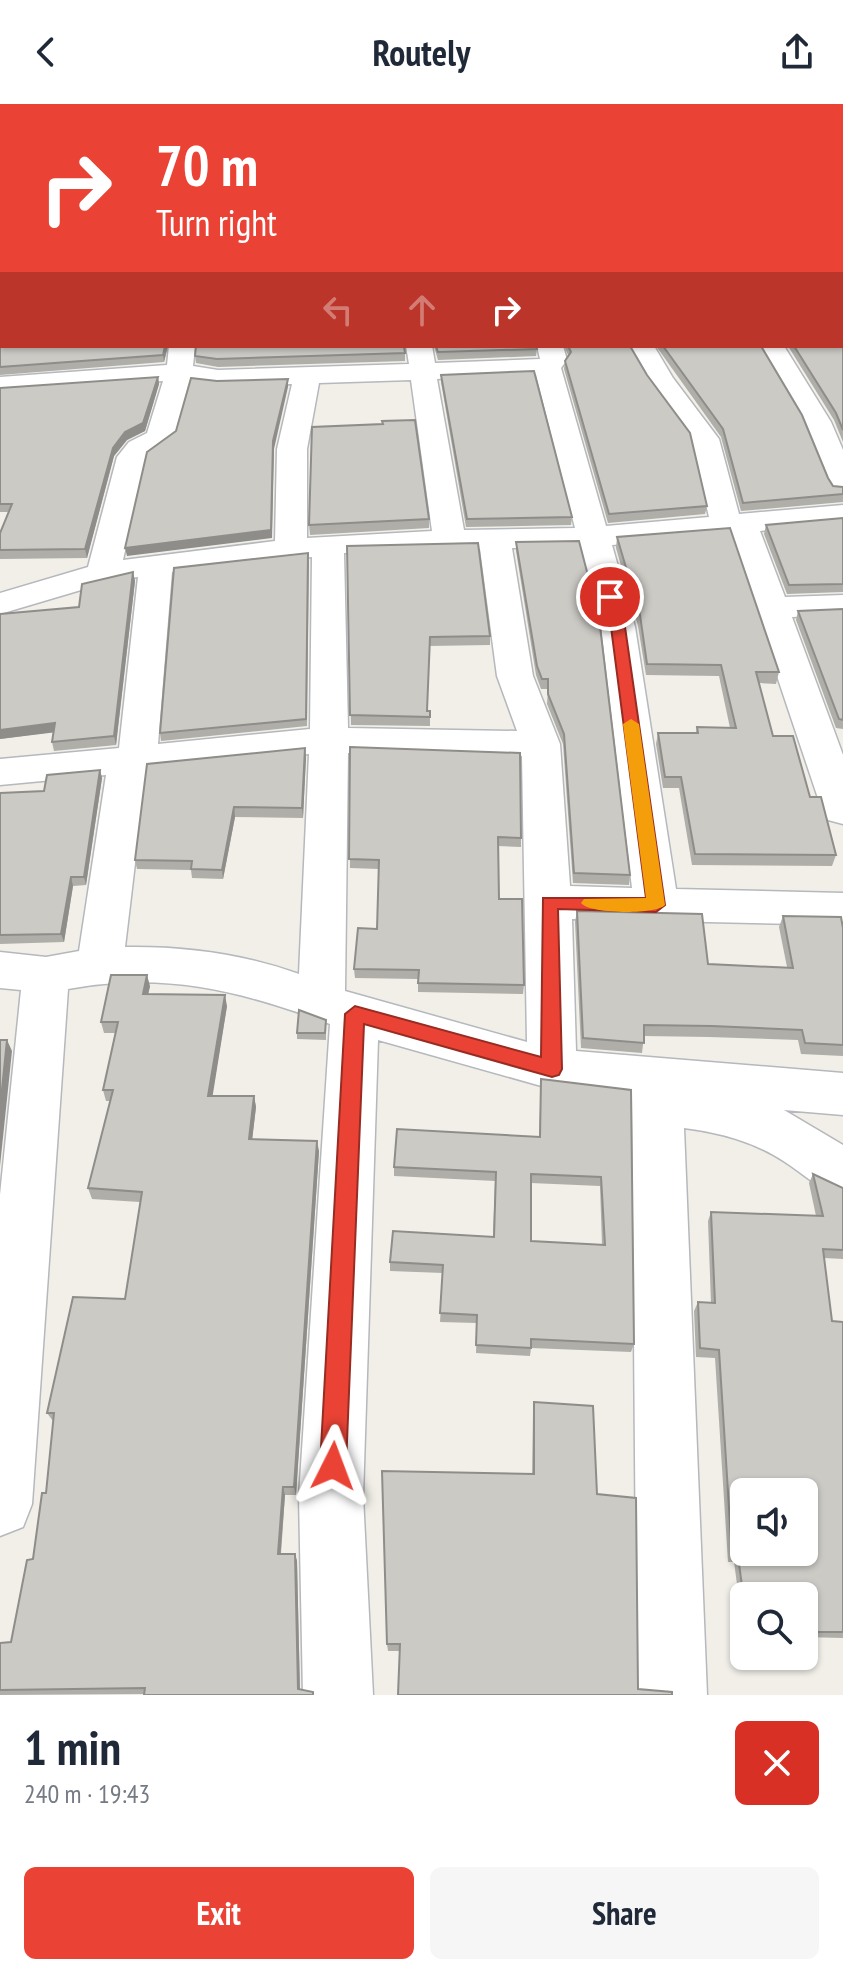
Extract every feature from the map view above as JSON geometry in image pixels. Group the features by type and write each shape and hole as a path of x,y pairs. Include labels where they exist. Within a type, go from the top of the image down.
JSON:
{"street":[{"path":"289,348 296,376 292,449 310,548 329,740 338,1007 331,1496 338,1695"},
{"path":"642,348 661,381 705,439 735,526 773,608 841,801"},
{"path":"773,348 830,422 843,485"},
{"path":"103,573 132,457 139,448 160,438 174,353"},
{"path":"0,385 174,353 218,378 296,376 420,359 548,357 618,627 656,905"},
{"path":"420,359 449,539"},
{"path":"0,604 103,573 156,564 310,548 449,539 595,537 843,514"},
{"path":"494,537 515,676 541,744 549,902 552,1069"},
{"path":"100,965 133,759 156,564"},
{"path":"773,608 843,605"},
{"path":"0,772 329,740 541,744"},
{"path":"549,902 843,909"},
{"path":"0,1504 23,973 100,965 162,964 261,979 338,1007 552,1069 657,1090 757,1121 796,1138 843,1175"},
{"path":"657,1090 843,1094"},
{"path":"657,1090 672,1695"}],"building":[{"path":"0,348 165,348 163,355 0,367"},
{"path":"196,348 404,348 405,353 217,359 195,356"},
{"path":"437,348 537,349 438,352"},
{"path":"569,348 631,348 690,433 707,506 609,514 565,361 571,352"},
{"path":"664,348 762,348 802,415 828,478 833,486 843,487 843,494 743,503 723,429"},
{"path":"795,348 843,348 843,430 836,413"},
{"path":"534,371 572,517 467,519 441,375"},
{"path":"158,377 143,423 125,432 113,448 85,549 0,550 0,533 12,504 0,504 0,388"},
{"path":"191,378 217,381 288,379 273,441 271,530 125,548 147,452 176,431"},
{"path":"415,420 429,519 309,525 312,427"},
{"path":"843,518 843,584 789,585 766,525"},
{"path":"730,528 779,672 756,672 773,736 793,736 810,797 821,797 836,855 695,854 681,777 665,777 658,733 698,733 697,727 736,728 721,665 647,664 640,615 617,537"},
{"path":"579,541 599,618 630,875 574,873 564,734 548,694 548,679 542,679 537,666 516,542"},
{"path":"478,543 490,636 430,637 427,711 430,711 430,717 350,715 347,546"},
{"path":"308,553 306,719 160,733 174,568"},
{"path":"133,572 114,736 52,742 55,723 0,730 0,614 79,607 82,584"},
{"path":"843,609 843,720 839,719 798,611"},
{"path":"350,747 520,753 521,838 498,837 499,899 522,899 524,985 418,983 419,970 354,969 358,928 377,929 379,860 349,859"},
{"path":"305,748 302,808 234,807 222,870 191,869 192,861 135,860 147,764"},
{"path":"100,770 84,877 71,877 61,934 0,935 0,793 44,791 47,775"},
{"path":"577,911 702,914 708,964 793,968 783,916 841,917 843,1045 805,1043 802,1030 712,1026 644,1025 644,1043 583,1038"},
{"path":"111,975 147,975 143,994 225,995 208,1096 254,1096 249,1139 317,1141 294,1487 283,1487 278,1554 295,1554 298,1689 313,1692 313,1695 144,1695 145,1688 0,1690 0,1643 11,1642 27,1560 33,1559 42,1493 46,1493 54,1413 47,1413 73,1297 125,1299 142,1192 88,1188 113,1090 103,1090 118,1022 101,1022"},
{"path":"299,1010 326,1020 325,1033 297,1033"},
{"path":"0,1040 7,1040 0,1109"},
{"path":"541,1079 631,1090 634,1344 531,1339 531,1348 476,1345 477,1315 440,1313 443,1265 390,1262 393,1231 494,1237 496,1172 394,1167 397,1129 540,1137","holes":["531,1174 601,1177 605,1245 531,1241"]},
{"path":"813,1174 843,1188 843,1250 823,1249 832,1321 843,1322 843,1632 818,1632 818,1582 741,1582 739,1566 818,1566 818,1478 730,1478 730,1523 719,1350 700,1348 698,1302 715,1303 711,1212 823,1216"},
{"path":"534,1402 593,1406 597,1494 636,1498 638,1689 672,1692 672,1695 398,1695 400,1644 387,1644 382,1471 534,1474"}],"slow traffic":[{"path":"590,903 656,905 631,724"}],"route":[{"path":"333,1466 355,1014 552,1069 549,902 656,905 618,627 610,597"}]}
